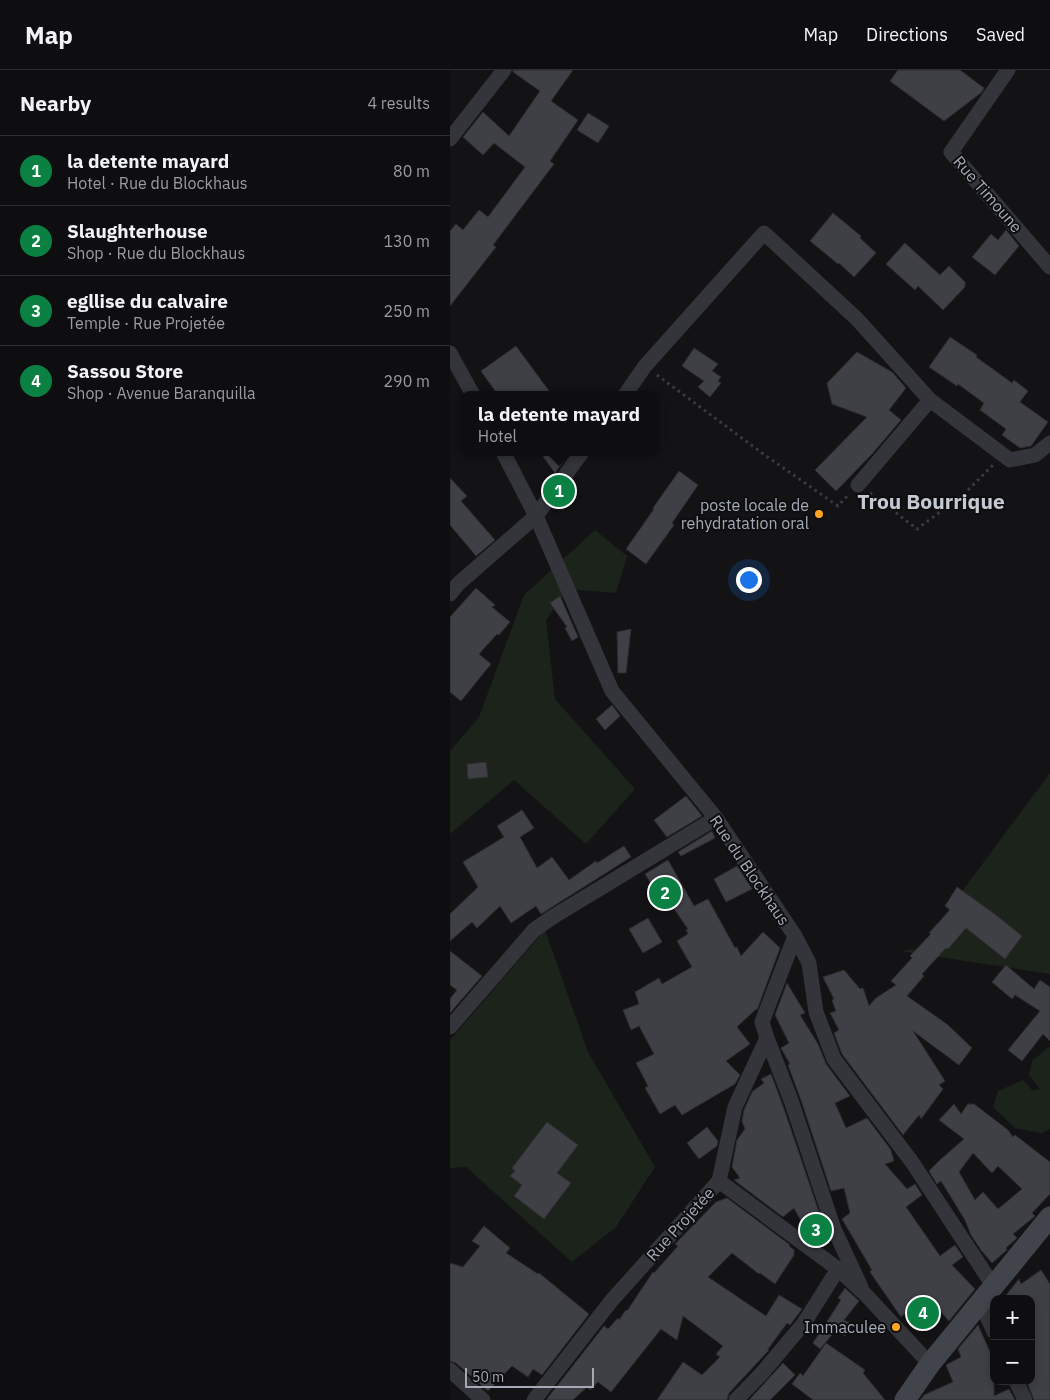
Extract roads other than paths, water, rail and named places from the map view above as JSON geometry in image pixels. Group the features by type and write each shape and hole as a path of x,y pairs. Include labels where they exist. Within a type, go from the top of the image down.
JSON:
{"main road":[{"path":"905,1400 930,1364 1050,1217"}],"street":[{"path":"450,139 504,70"},
{"name":"Rue Timoune","path":"1008,70 951,152 1050,267"},
{"path":"627,391 646,366 764,233 857,319 930,400 1010,460 1035,455 1050,443"},
{"path":"450,353 471,391"},
{"path":"858,484 930,400"},
{"name":"Rue du Blockhaus","path":"505,456 536,516 612,691 716,818 795,936 808,962 816,1012 834,1059 912,1162 994,1287"},
{"path":"450,594 458,584 536,516 579,456"},
{"path":"450,1027 534,930 716,818"},
{"name":"Rue Projetée","path":"534,1400 612,1300 719,1181 735,1107 767,1038 762,1022 795,936"},
{"path":"767,1038 792,1103 834,1229 865,1294"},
{"path":"719,1181 838,1269 865,1294 930,1364"},
{"path":"736,1400 763,1372 804,1323 838,1269"},
{"path":"980,1303 990,1324"},
{"path":"450,1370 483,1400"},
{"path":"1018,1385 1025,1400"}],"place":[{"name":"la detente mayard","path":"559,491"},
{"name":"poste locale de rehydratation oral","path":"819,514"},
{"name":"Slaughterhouse","path":"665,893"},
{"name":"egllise du calvaire","path":"816,1230"},
{"name":"Sassou Store","path":"923,1313"},
{"name":"Immaculee","path":"896,1327"}],"district":[{"name":"Trou Bourrique","path":"931,501"}]}
